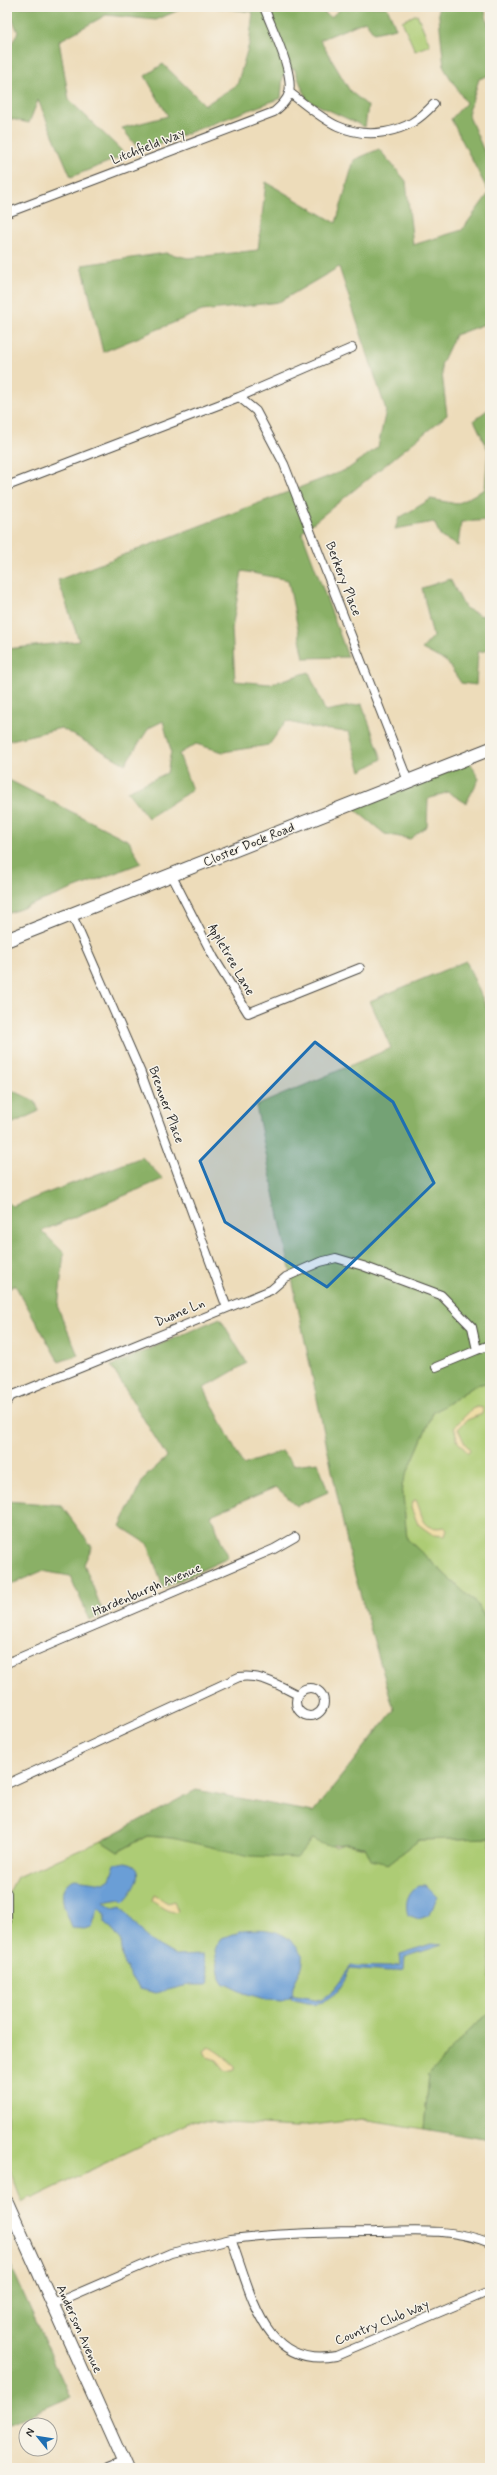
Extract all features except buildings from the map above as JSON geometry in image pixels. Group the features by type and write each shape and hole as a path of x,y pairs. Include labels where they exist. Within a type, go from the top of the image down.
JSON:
{"main road":[{"name":"Closter Dock Road","path":"7,940 490,750"},
{"name":"Anderson Avenue","path":"7,2202 124,2465"}],"street":[{"path":"264,7 290,76 289,92 324,119 352,133 370,134 402,129 414,123 434,104"},
{"name":"Litchfield Way","path":"7,213 274,112 286,100 289,92"},
{"path":"7,486 239,396 352,348"},
{"name":"Berkery Place","path":"239,396 256,410 284,464 408,781"},
{"name":"Appletree Lane","path":"172,876 214,958 248,1013 360,968"},
{"name":"Brenner Place","path":"72,915 141,1073 227,1308"},
{"name":"Duane Ln","path":"7,1402 11,1396 271,1290 286,1277 320,1262 336,1258 363,1266 441,1295 472,1327 477,1350"},
{"path":"436,1367 490,1345"},
{"name":"Hardenburgh Avenue","path":"7,1663 274,1549 295,1537"},
{"path":"7,1784 238,1677 250,1676 264,1678 298,1695"},
{"path":"7,1893 7,1921"},
{"path":"53,2304 165,2255 195,2246 231,2239 350,2232 442,2231 461,2233 490,2242"},
{"name":"Country Club Way","path":"231,2239 266,2327 281,2345 303,2356 320,2358 336,2356 490,2291"},
{"path":"108,2468 124,2465"}],"highlighted area":[{"path":"315,1042 393,1102 434,1183 327,1287 225,1222 200,1161"}],"green space":[{"path":"7,7 186,7 156,20 106,15 59,41 69,100 126,155 71,177 38,100 29,123 7,118 7,52 18,32"},
{"path":"213,7 315,7 331,17 343,7 387,7 396,28 374,33 365,21 320,40 350,91 368,106 365,127 307,100 294,68 283,75 281,98 140,151 122,128 168,116 145,76 163,64 205,105 237,85 249,44 253,12"},
{"path":"438,7 484,7 490,33 490,75 479,79 468,114 490,165 490,322 455,335 441,365 447,415 302,532 348,657 304,658 288,580 242,571 232,629 235,681 270,684 309,672 325,711 362,704 382,759 361,771 349,732 313,728 286,721 269,745 223,752 196,744 179,754 192,790 148,818 127,791 167,773 171,751 163,721 149,728 125,764 61,728 7,741 7,649 79,641 58,580 348,469 378,447 386,410 339,267 279,302 202,311 103,352 82,265 166,253 188,258 258,250 266,182 336,223 354,160 379,149 406,181 413,245 462,230 489,193 451,119 466,103 444,68"},
{"path":"417,14 430,45 415,51 402,21"},
{"path":"490,408 490,520 461,522 458,546 441,537 434,522 395,529 399,518 431,499 457,504 485,489 488,450 474,420"},
{"path":"450,579 465,608 482,616 490,611 490,650 478,652 476,685 461,683 447,662 422,649 433,637 422,588"},
{"path":"470,762 479,779 466,803 448,792 428,799 427,826 410,839 385,834 354,809"},
{"path":"7,779 129,841 141,863 7,914"},
{"path":"466,961 488,1011 490,1010 490,1382 476,1385 433,1413 402,1485 407,1539 478,1605 490,1627 490,1838 419,1840 388,1864 371,1860 365,1847 346,1844 330,1846 313,1839 297,1858 250,1856 172,1838 147,1836 118,1852 101,1841 196,1790 313,1812 394,1710 351,1562 256,1106 391,1048 370,1001"},
{"path":"7,1088 35,1101 39,1111 7,1126"},
{"path":"142,1157 163,1179 42,1231 64,1253 58,1308 78,1355 59,1362 15,1285 7,1290 7,1202 13,1206"},
{"path":"220,1318 247,1363 204,1388 243,1465 282,1451 293,1465 318,1462 328,1492 297,1506 276,1487 211,1515 228,1558 163,1588 148,1544 120,1526 144,1478 167,1457 111,1366"},
{"path":"490,1382 490,1627 478,1605 407,1539 402,1485 433,1413 476,1385"},
{"path":"7,1501 61,1505 92,1547 84,1564 104,1615 90,1620 70,1576 42,1571 7,1586"},
{"path":"147,1836 172,1838 313,1839 335,1847 345,1844 365,1848 388,1864 419,1840 490,1838 490,2012 467,2032 429,2075 424,2129 363,2119 296,2127 192,2121 33,2198 31,2196 22,2202 7,2163 7,1896 17,1877 101,1841 118,1852"},
{"path":"490,2012 490,2140 424,2129 429,2075 467,2032"},
{"path":"7,2257 70,2397 25,2417 18,2417 18,2420 7,2425"}],"sand":[{"path":"477,1407 483,1408 482,1414 467,1420 458,1429 465,1444 470,1449 468,1453 458,1442 454,1427 472,1409"},
{"path":"414,1500 416,1500 424,1521 431,1527 444,1527 447,1530 445,1536 433,1535 418,1524 411,1508"},
{"path":"154,1895 168,1903 174,1901 178,1911 168,1911 152,1901"},
{"path":"209,2047 233,2064 235,2069 226,2071 217,2060 207,2057 204,2051"}],"water":[{"path":"125,1862 133,1864 139,1873 132,1892 123,1902 120,1899 103,1902 113,1909 121,1907 149,1940 176,1956 203,1955 209,1981 207,1985 188,1985 156,1993 140,1989 124,1965 121,1942 112,1929 105,1923 105,1914 98,1908 92,1927 85,1929 72,1928 63,1901 64,1888 68,1883 75,1879 104,1883 110,1879 115,1864"},
{"path":"419,1885 425,1885 437,1897 430,1915 419,1919 408,1915 406,1906 410,1894"},
{"path":"259,1929 274,1931 287,1937 293,1942 303,1956 303,1962 294,1983 292,1991 293,1995 282,2001 268,2000 244,1993 223,1983 220,1978 215,1950 222,1938 243,1930"},
{"path":"432,1944 442,1945 405,1957 404,1969 389,1972 350,1969 334,1994 321,2002 304,2002 292,1999 290,1995 321,2000 329,1995 351,1966 389,1967 401,1965 400,1954"}]}
